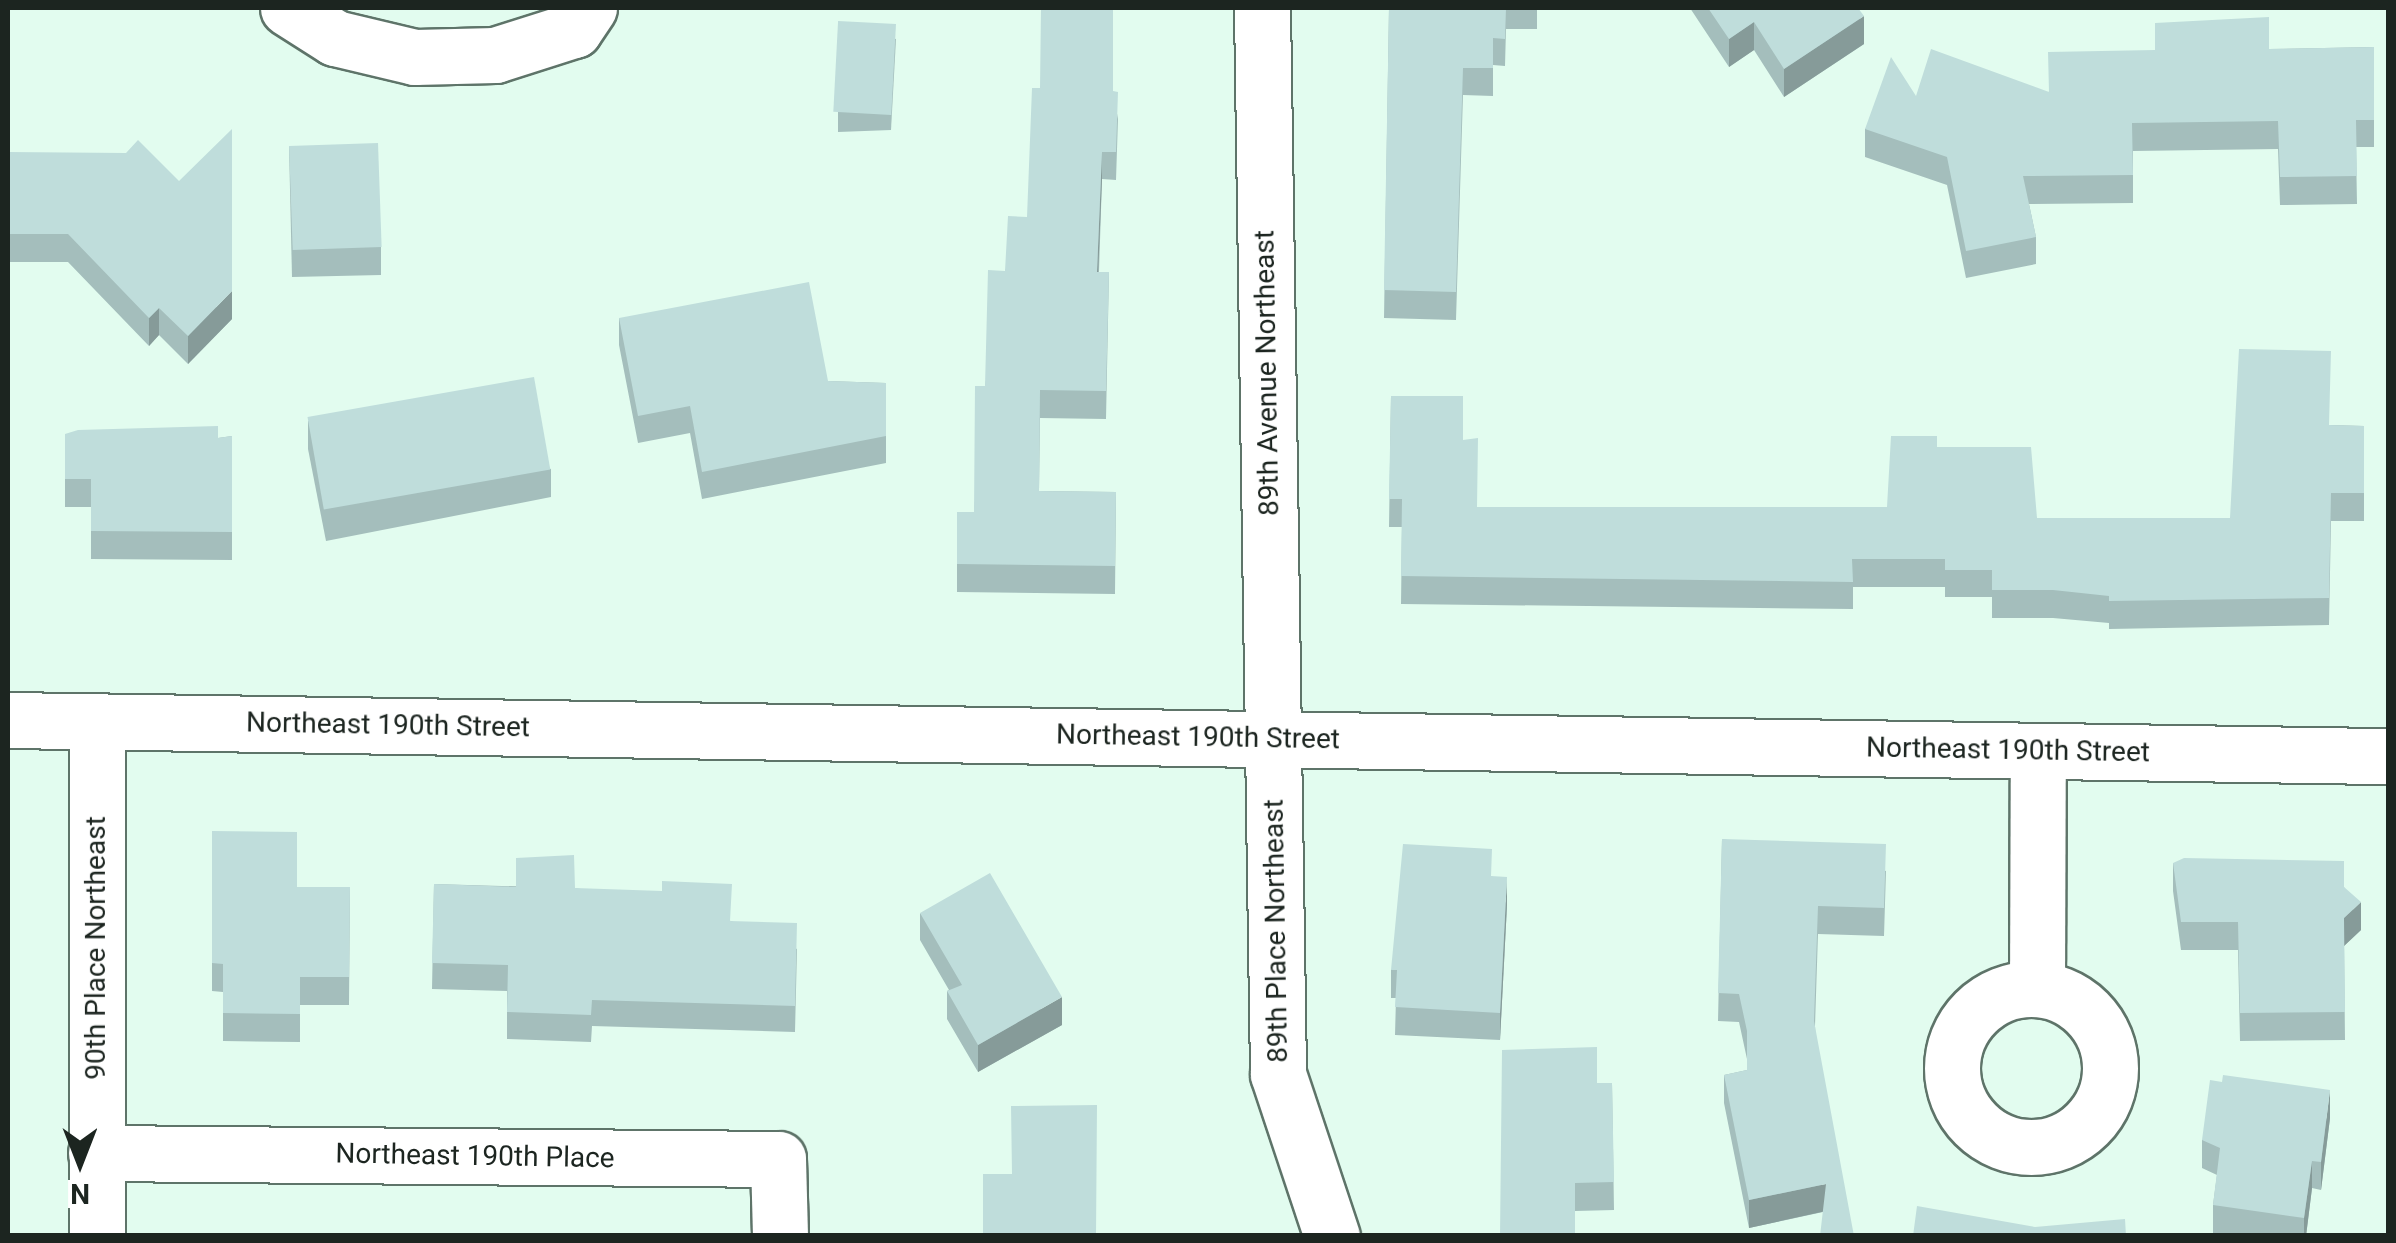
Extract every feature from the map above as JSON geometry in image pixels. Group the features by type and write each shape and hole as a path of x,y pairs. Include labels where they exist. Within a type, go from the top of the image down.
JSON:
{"street":[{"path":"288,8 335,38 415,57 495,55 574,30 589,8"},
{"name":"89th Avenue Northeast","path":"1262,8 1272,738"},
{"name":"Northeast 190th Street","path":"8,720 2388,756"},
{"name":"90th Place Northeast","path":"97,721 97,1236"},
{"name":"89th Place Northeast","path":"1272,738 1278,1074 1332,1236"},
{"path":"2037,989 2038,751"},
{"name":"Northeast 190th Place","path":"96,1153 778,1159 780,1236"}],"building":[{"path":"1041,8 1113,8 1113,91 1118,92 1116,152 1102,152 1097,272 1109,272 1106,391 1040,390 1039,491 1116,492 1115,566 957,564 957,512 974,512 975,386 985,386 988,270 1005,271 1008,216 1027,217 1032,88 1040,88"},
{"path":"1389,8 1506,8 1505,39 1493,38 1493,68 1463,68 1456,292 1384,290"},
{"path":"1708,8 1858,8 1864,16 1784,69 1754,22 1729,39"},
{"path":"2269,17 2269,49 2374,47 2374,120 2356,120 2357,176 2280,177 2278,121 2132,123 2133,175 2023,176 2036,237 1966,251 1947,157 1865,129 1891,57 1916,96 1931,49 2049,92 2048,52 2155,50 2155,23"},
{"path":"838,21 896,24 891,115 833,112"},
{"path":"232,129 232,291 188,336 159,308 149,318 68,234 10,234 8,152 126,153 138,140 179,181"},
{"path":"378,143 382,247 293,250 289,146"},
{"path":"809,282 828,381 886,383 886,436 702,472 690,406 638,416 619,318"},
{"path":"2239,349 2331,351 2329,425 2364,426 2364,493 2331,493 2329,598 2109,601 2109,596 2053,590 1992,590 1992,570 1945,570 1945,559 1852,559 1853,582 1401,576 1402,499 1389,499 1391,396 1463,396 1463,440 1478,438 1477,507 1887,507 1891,436 1937,436 1937,447 2031,447 2037,518 2230,518"},
{"path":"534,377 550,470 324,510 307,417"},
{"path":"218,426 218,438 232,436 232,532 91,531 91,479 65,479 65,434 78,430"},
{"path":"212,831 297,832 297,887 350,887 349,977 300,977 300,1014 223,1013 223,964 212,963"},
{"path":"1722,839 1886,844 1884,908 1818,906 1814,1021 1854,1236 1820,1236 1826,1184 1749,1200 1724,1075 1747,1070 1747,1031 1739,994 1718,993"},
{"path":"1403,844 1492,849 1491,876 1507,877 1500,1013 1395,1007 1397,970 1391,970"},
{"path":"574,855 575,888 662,891 662,881 732,884 730,921 797,923 795,1006 592,1000 591,1015 507,1012 508,965 432,963 434,884 516,887 516,858"},
{"path":"2184,858 2344,861 2344,887 2361,902 2344,918 2345,1012 2240,1013 2238,922 2181,922 2173,863"},
{"path":"990,873 1062,997 978,1045 947,991 962,985 920,913"},
{"path":"1597,1047 1597,1083 1612,1083 1614,1182 1575,1183 1575,1236 1500,1236 1502,1050"},
{"path":"2223,1075 2330,1090 2321,1162 2312,1161 2304,1218 2213,1205 2220,1148 2202,1140 2210,1080 2222,1082"},
{"path":"1097,1105 1096,1236 983,1236 983,1174 1012,1174 1011,1106"},
{"path":"1917,1206 2035,1227 2125,1219 2126,1236 1913,1236"}]}
